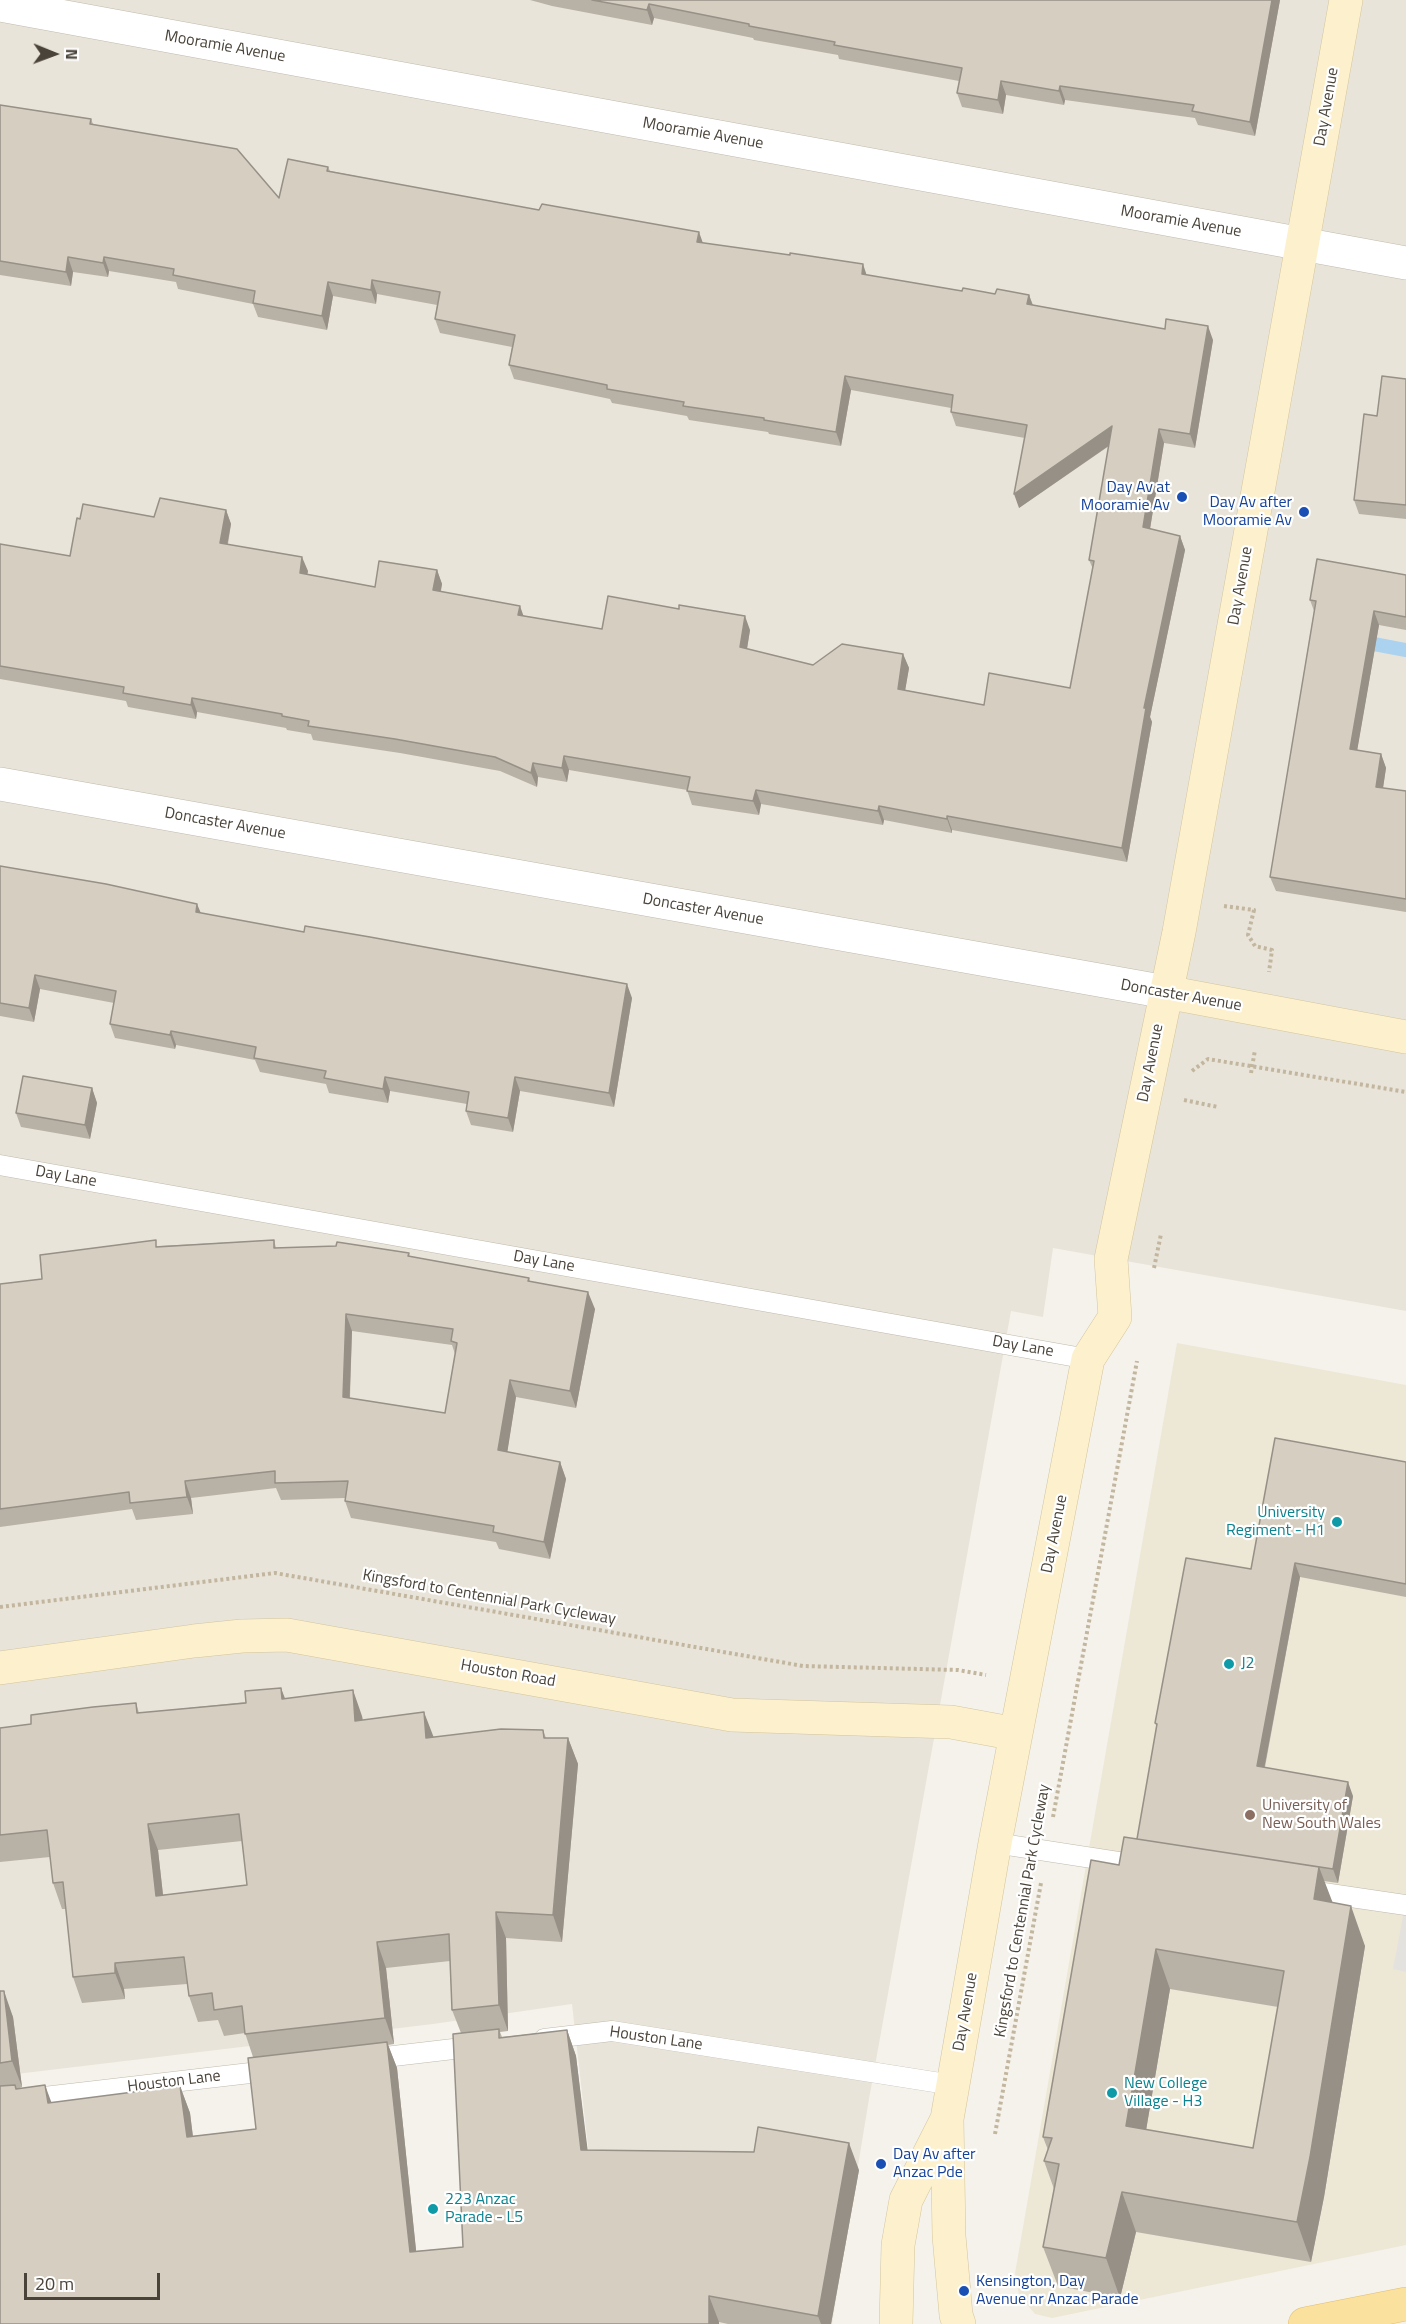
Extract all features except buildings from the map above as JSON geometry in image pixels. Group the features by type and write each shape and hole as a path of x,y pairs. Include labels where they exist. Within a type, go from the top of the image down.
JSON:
{"main road":[{"path":"1305,2324 1406,2304"}],"street":[{"name":"Day Avenue","path":"959,2324 956,2315 949,2236 947,2119 995,1843 1088,1359 1115,1317 1110,1258 1187,888 1346,0"},
{"name":"Mooramie Avenue","path":"0,5 1406,263"},
{"name":"Doncaster Avenue","path":"0,784 1406,1037"},
{"name":"Houston Road","path":"0,1668 230,1637 287,1635 732,1715 951,1722 1016,1734"},
{"name":"Day Avenue","path":"896,2324 898,2245 906,2200 947,2119"}],"lane":[{"name":"Day Lane","path":"0,1165 1088,1359"},
{"path":"995,1843 1161,1869"},
{"path":"1289,1888 1406,1905"},
{"name":"Houston Lane","path":"530,2040 612,2031 953,2085"},
{"path":"353,2061 494,2044"},
{"name":"Houston Lane","path":"0,2102 294,2068"}],"path":[{"path":"1254,910 1248,935 1255,946 1272,950 1270,962"},
{"path":"1251,1073 1252,1065 1406,1092"},
{"path":"1186,1101 1218,1107"},
{"name":"Kingsford to Centennial Park Cycleway","path":"0,1607 275,1573 803,1666 973,1672"},
{"name":"Kingsford to Centennial Park Cycleway","path":"995,2134 1075,1692"}],"shaded area":[{"path":"0,0 1406,0 1406,1311 1053,1248 1043,1317 1011,1311 869,2099 832,2324 608,2324 572,2004 433,2024 0,2076"},
{"name":"University of New South Wales","path":"1177,1343 1406,1385 1406,2245 1052,2318 1035,2314 1019,2295 1015,2273"},
{"path":"1406,1901 1406,1972 1393,1969"}],"waterway":[{"path":"1358,641 1406,650"}],"place":[{"name":"Day Av at Mooramie Av","path":"1182,497"},
{"name":"Day Av after Mooramie Av","path":"1304,512"},
{"name":"University Regiment - H1","path":"1337,1522"},
{"name":"J2","path":"1229,1664"},
{"name":"University of New South Wales","path":"1250,1815"},
{"name":"New College Village - H3","path":"1112,2093"},
{"name":"Day Av after Anzac Pde","path":"881,2164"},
{"name":"223 Anzac Parade - L5","path":"433,2209"},
{"name":"Kensington, Day Avenue nr Anzac Parade","path":"964,2291"}]}
